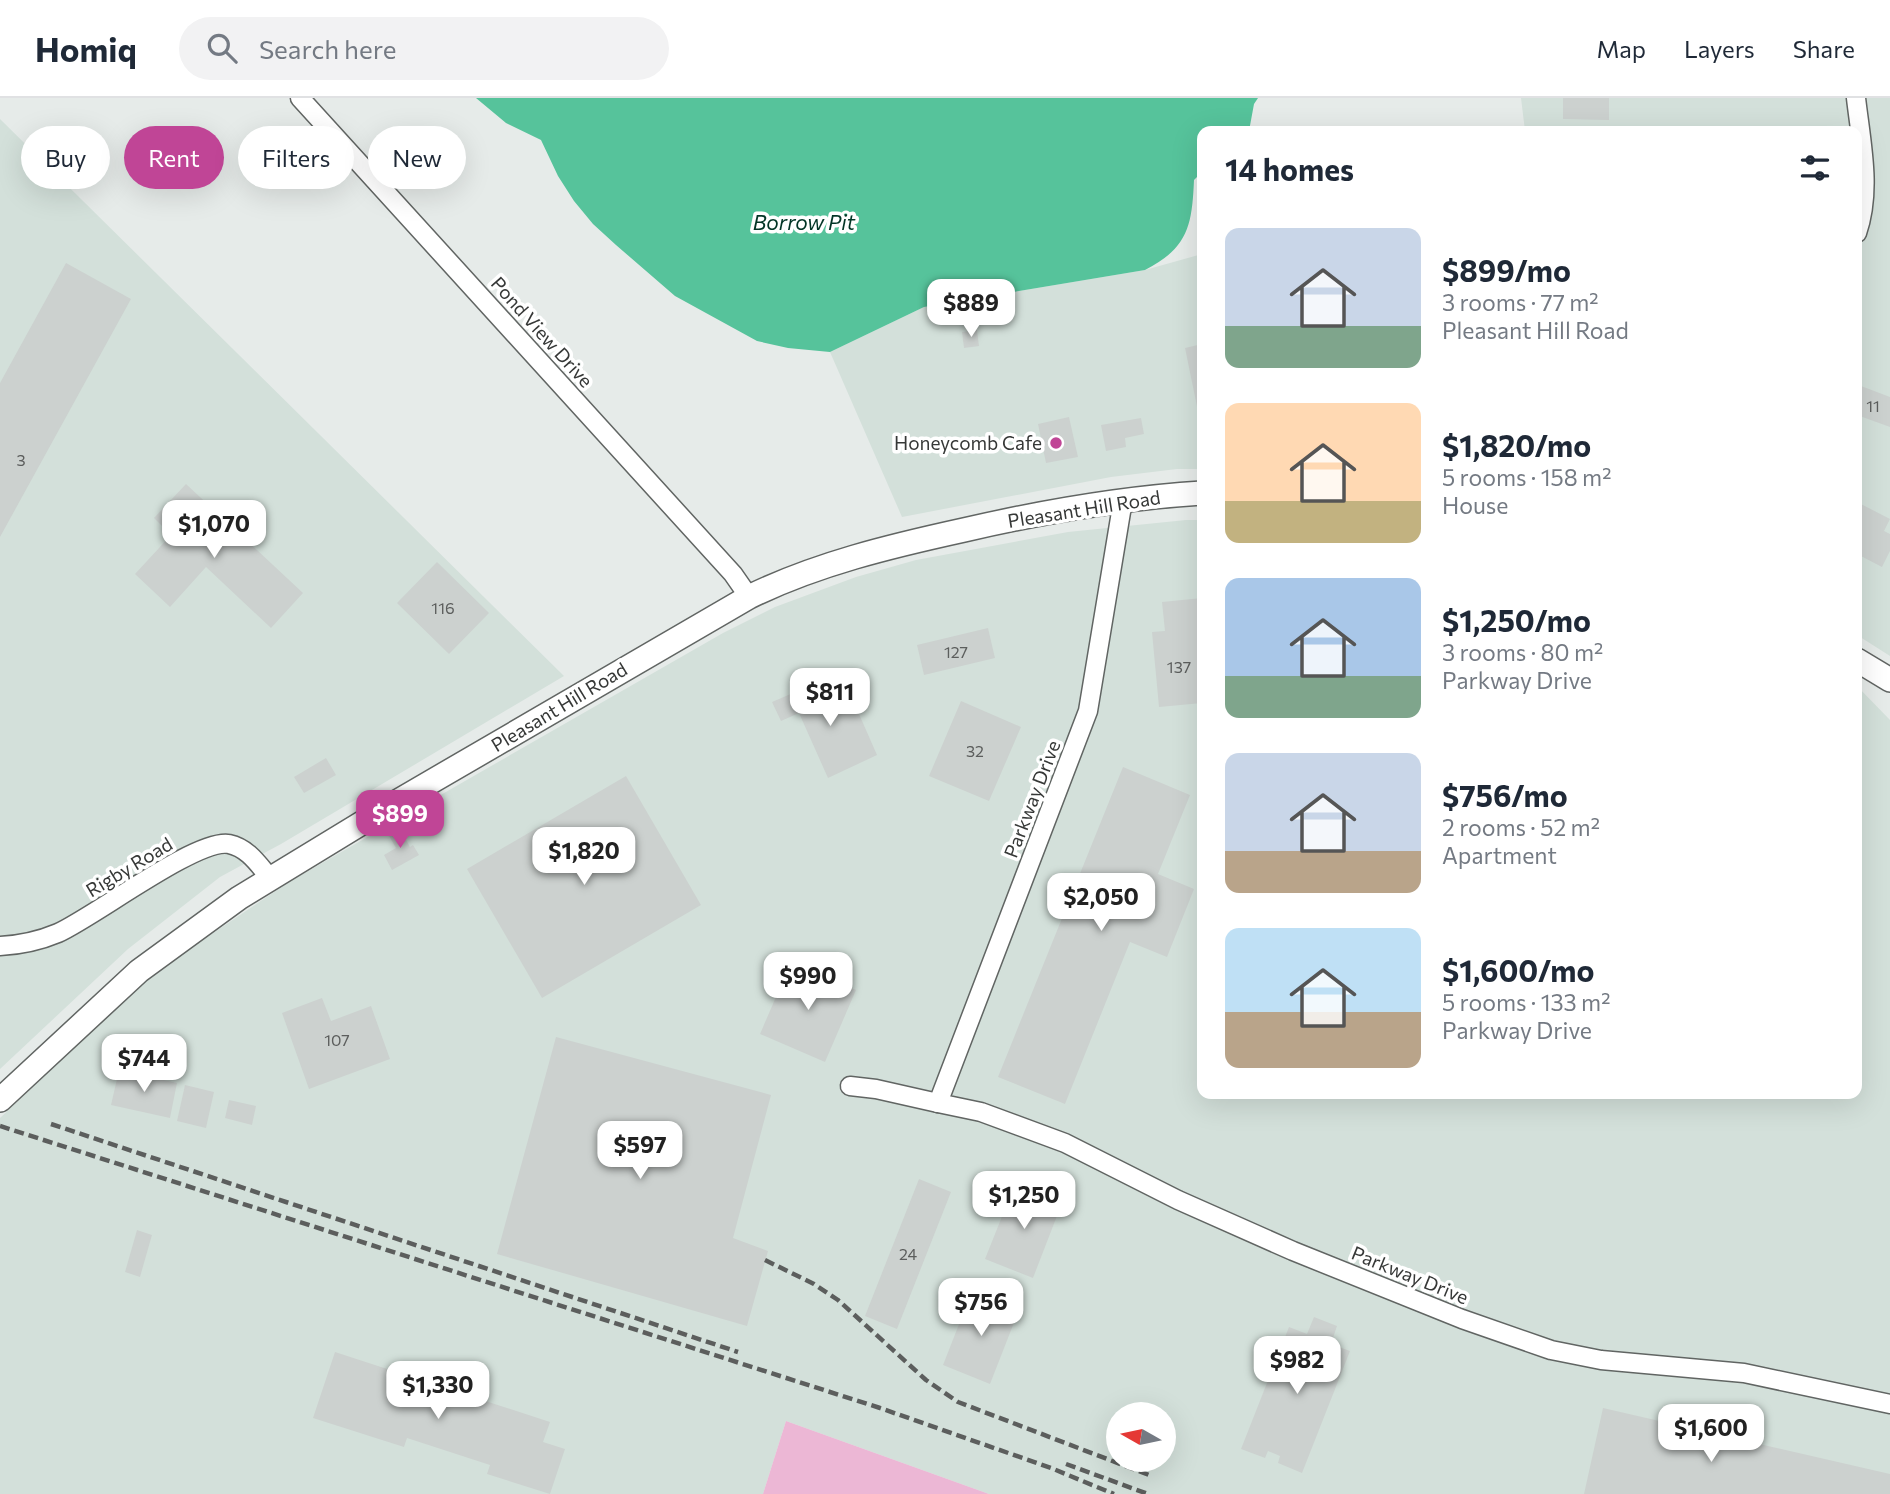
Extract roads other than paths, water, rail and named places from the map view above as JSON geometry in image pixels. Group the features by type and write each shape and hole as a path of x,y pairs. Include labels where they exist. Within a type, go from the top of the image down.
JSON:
{"street":[{"name":"Pond View Drive","path":"300,98 724,564 749,597"},
{"path":"1856,98 1859,126"},
{"path":"1862,165 1865,198 1862,220"},
{"name":"Pleasant Hill Road","path":"4,1097 139,971 204,921 270,877 749,597 822,567 994,523 1123,500 1197,494"},
{"name":"Parkway Drive","path":"938,1103 1088,711 1123,500"},
{"path":"1862,663 1890,680"},
{"name":"Rigby Road","path":"0,946 28,943 56,934 113,902 180,859 211,845 230,844 246,851 270,877"},
{"name":"Parkway Drive","path":"850,1086 876,1088 981,1112 1056,1139 1178,1200 1293,1251 1462,1319 1551,1350 1601,1360 1744,1373 1890,1404"}],"water":[{"name":"Borrow Pit","path":"476,98 1258,98 1254,104 1250,126 1197,126 1197,177 1194,180 1189,223 1179,244 1159,262 1145,270 924,307 830,352 788,348 757,341 675,296 593,224 558,176 541,140 506,123"}],"railway":[{"path":"51,1124 738,1352"},
{"path":"0,1126 880,1408 1051,1468 1114,1494"},
{"path":"765,1260 814,1284 838,1300 926,1380 958,1402 1149,1475"},
{"path":"1066,1464 1148,1494"}],"place":[{"name":"Honeycomb Cafe","path":"1056,443"}]}
